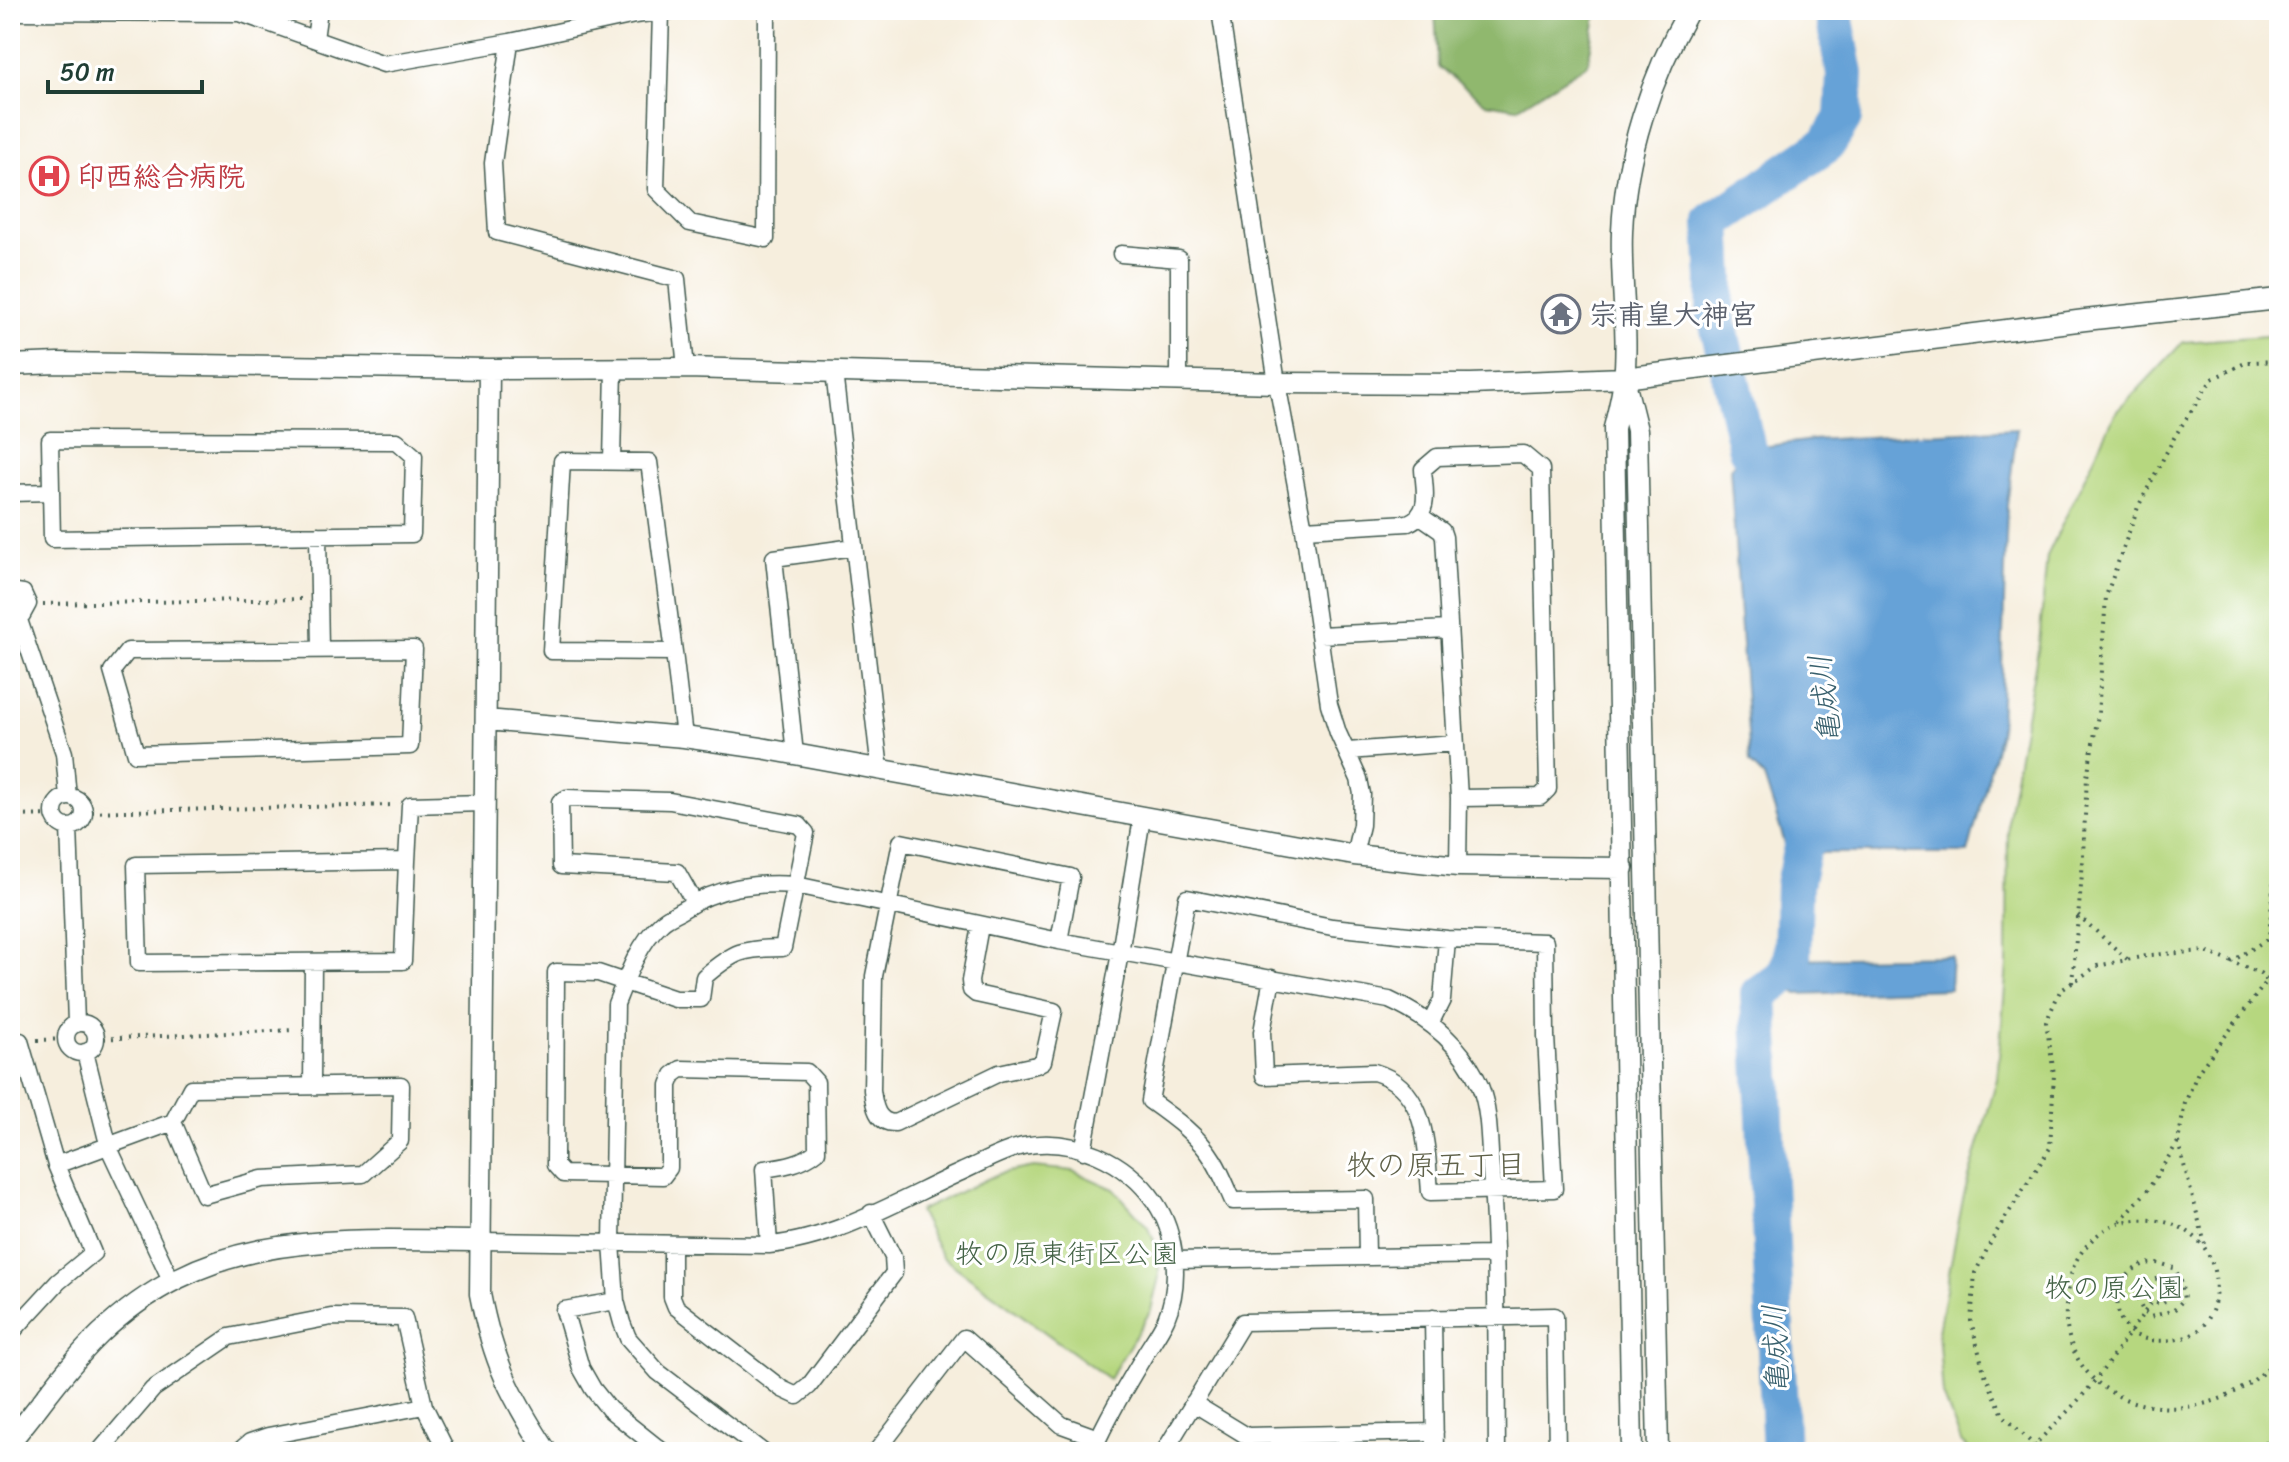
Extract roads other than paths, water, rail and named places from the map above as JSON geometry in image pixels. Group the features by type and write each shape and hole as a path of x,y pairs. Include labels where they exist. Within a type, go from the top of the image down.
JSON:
{"street":[{"path":"315,39 319,10"},
{"path":"10,12 240,13 384,64 510,42 635,12 669,11 656,189 690,223 766,239 767,10"},
{"path":"1220,10 1277,383 1304,529 1329,704 1362,794 1361,825 1354,855"},
{"path":"1632,1452 1614,428 1624,378 1622,231 1629,170 1654,83 1670,44 1689,10"},
{"path":"510,42 493,163 497,232 677,279 686,368"},
{"path":"1121,254 1179,259 1179,380"},
{"path":"10,365 686,368 1277,383 1471,384 1624,378 2279,299"},
{"path":"612,461 614,368"},
{"path":"489,369 480,1294 488,1335 501,1374 547,1452"},
{"path":"834,372 880,770"},
{"path":"1624,378 1637,430 1658,1452"},
{"path":"50,440 397,441 414,456 412,534 52,539 51,492 50,440"},
{"path":"1304,529 1408,523 1424,509 1423,469 1437,457 1523,454 1541,469 1548,789 1540,797 1459,798"},
{"path":"674,652 551,651 562,461 649,462 674,652 684,737"},
{"path":"10,493 51,492"},
{"path":"1419,515 1442,531 1444,537 1459,798 1458,866"},
{"path":"318,535 320,649"},
{"path":"795,754 774,558 854,547"},
{"path":"10,591 23,593 19,613 64,753 68,797"},
{"path":"1319,635 1449,629"},
{"path":"320,649 414,649 410,746 136,754 112,671 128,651 320,649"},
{"path":"486,720 684,737 795,754 1354,855 1458,866 1623,868"},
{"path":"1348,751 1455,743"},
{"path":"68,797 81,802 84,812 81,821 69,827 60,824 55,815 59,801 68,797"},
{"path":"694,902 677,872 561,866 560,802 567,798 670,801 799,825 806,833 783,948 754,948 728,956 704,977 701,999 675,999 598,973 556,972 555,1165 563,1174 663,1176 669,1168 669,1085 673,1075 681,1069 807,1072 816,1082 817,1151 795,1164 764,1169 769,1245"},
{"path":"407,861 136,865 139,963 403,961 410,805 484,803"},
{"path":"1083,1151 1142,818"},
{"path":"69,827 76,1023"},
{"path":"980,926 971,990 976,994 1054,1011 1043,1061 999,1073 895,1123 886,1123 881,1120 873,1102 872,1090 874,976 901,842 1071,877 1059,941"},
{"path":"762,1452 658,1372 628,1338 616,1301 612,1243 616,1004 638,954 661,922 694,902 744,885 796,885 980,926 1389,1000 1431,1022 1454,1045 1481,1088 1487,1120 1494,1255 1497,1452"},
{"path":"1272,978 1262,1032 1264,1076 1374,1072 1388,1077 1411,1101 1425,1129 1430,1192 1554,1189 1546,1036 1545,942 1447,939 1332,927 1187,898 1150,1101 1180,1123 1200,1144 1214,1162 1233,1201 1366,1199 1367,1257"},
{"path":"1431,1022 1442,1000 1447,939"},
{"path":"312,1086 313,963"},
{"path":"76,1023 91,1026 96,1039 93,1048 85,1052 71,1049 66,1039 68,1029 76,1023"},
{"path":"10,1334 58,1282 93,1253 56,1165 15,1040"},
{"path":"85,1052 109,1148 172,1282"},
{"path":"56,1165 173,1122 191,1088 401,1085 400,1141 363,1174 262,1179 204,1195 173,1122"},
{"path":"10,1442 98,1336 123,1314 172,1282 235,1256 327,1240 769,1245 817,1236 1011,1149 1043,1144 1083,1151 1121,1166 1146,1190 1167,1224 1175,1280 1166,1318 1095,1445 1062,1425 964,1338 876,1452"},
{"path":"672,1244 672,1297 676,1307 782,1389 797,1396 809,1386 894,1273 893,1257 871,1213"},
{"path":"1174,1260 1494,1255"},
{"path":"616,1301 564,1310 581,1368 609,1409 663,1452"},
{"path":"1164,1452 1243,1322 1555,1316 1557,1452"},
{"path":"99,1452 153,1389 229,1337 331,1317 404,1318 424,1406 447,1452"},
{"path":"1433,1318 1435,1452"},
{"path":"1193,1403 1247,1436 1435,1432"},
{"path":"238,1452 250,1442 268,1436 424,1406"}],"water":[{"path":"2017,429 2007,505 2000,732 1968,853 1788,853 1764,777 1750,763 1730,468 1747,449 1812,440"},
{"path":"1952,956 1950,989 1797,994 1783,977 1792,959"}],"waterway":[{"name":"亀成川","path":"1775,491 1747,449 1715,311 1713,222 1827,144 1843,118 1845,74 1833,10"},
{"name":"亀成川","path":"1781,1452 1759,994 1783,977 1792,959 1794,885 1801,852 1818,802"}],"place":[{"name":"印西総合病院","path":"49,176"},
{"name":"宗甫皇大神宮","path":"1561,314"}],"district":[{"name":"牧の原五丁目","path":"1436,1165"}],"park label":[{"name":"牧の原東街区公園","path":"1067,1253"},
{"name":"牧の原公園","path":"2114,1287"}]}
